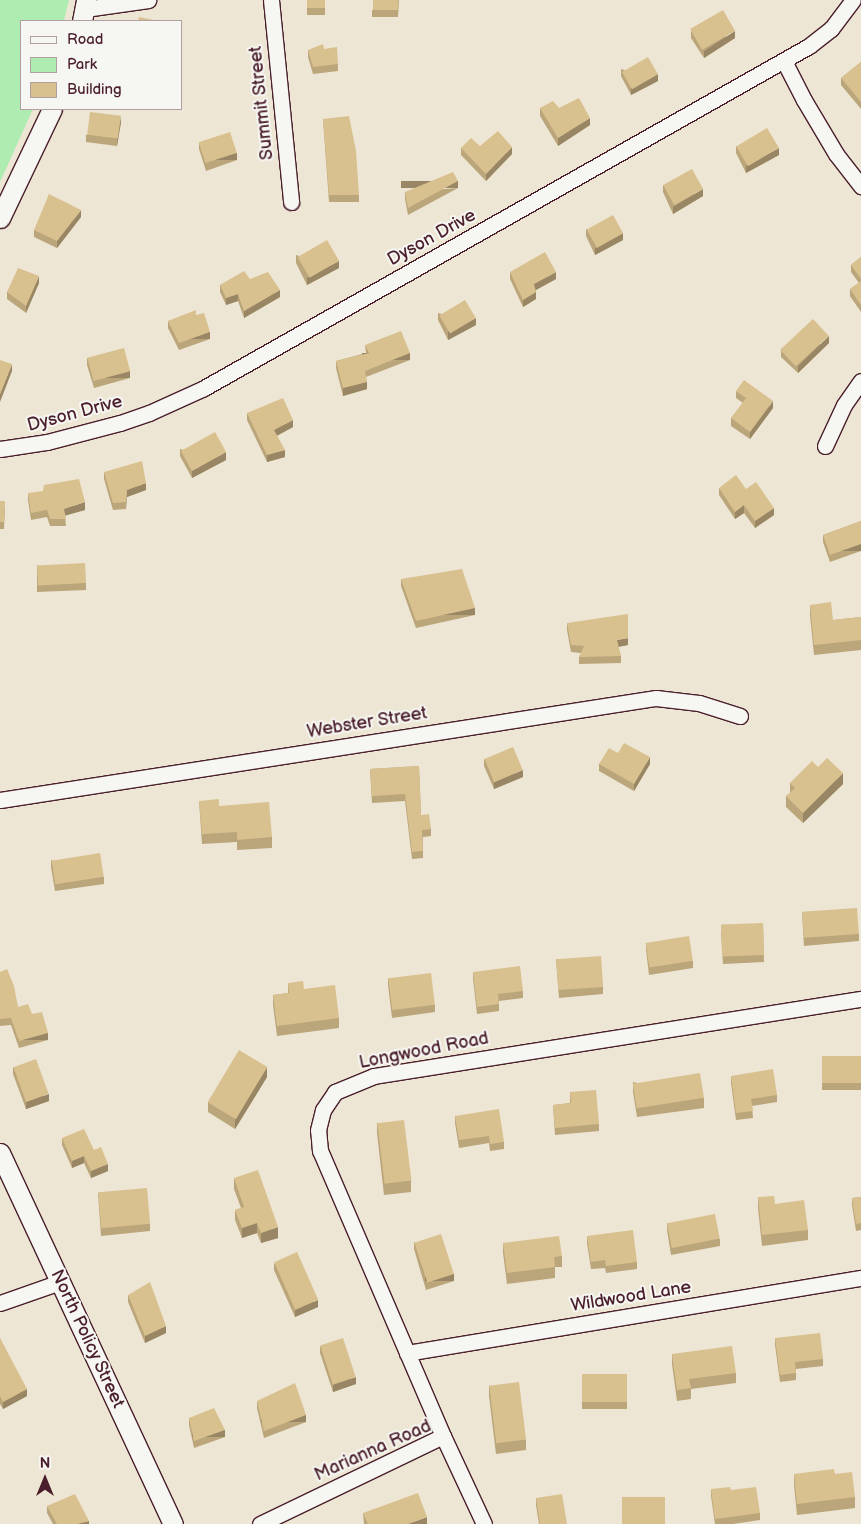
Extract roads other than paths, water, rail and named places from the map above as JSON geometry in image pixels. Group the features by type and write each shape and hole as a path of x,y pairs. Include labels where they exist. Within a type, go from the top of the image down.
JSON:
{"street":[{"path":"84,10 148,0"},
{"name":"Summit Street","path":"271,0 291,202"},
{"name":"Dyson Drive","path":"0,449 47,442 120,422 158,409 204,388 784,61 832,29 853,0"},
{"path":"784,61 804,100 836,154 861,186"},
{"path":"0,218 52,110"},
{"path":"825,446 844,405 861,381"},
{"name":"Webster Street","path":"0,800 570,709 656,698 699,703 740,716"},
{"name":"Longwood Road","path":"443,1436 320,1152 318,1130 323,1110 336,1092 374,1076 861,999"},
{"name":"North Policy Street","path":"0,1153 173,1524"},
{"name":"Wildwood Lane","path":"407,1353 861,1278"},
{"path":"0,1303 60,1282"},
{"name":"Marianna Road","path":"260,1524 443,1436 484,1524"}]}
